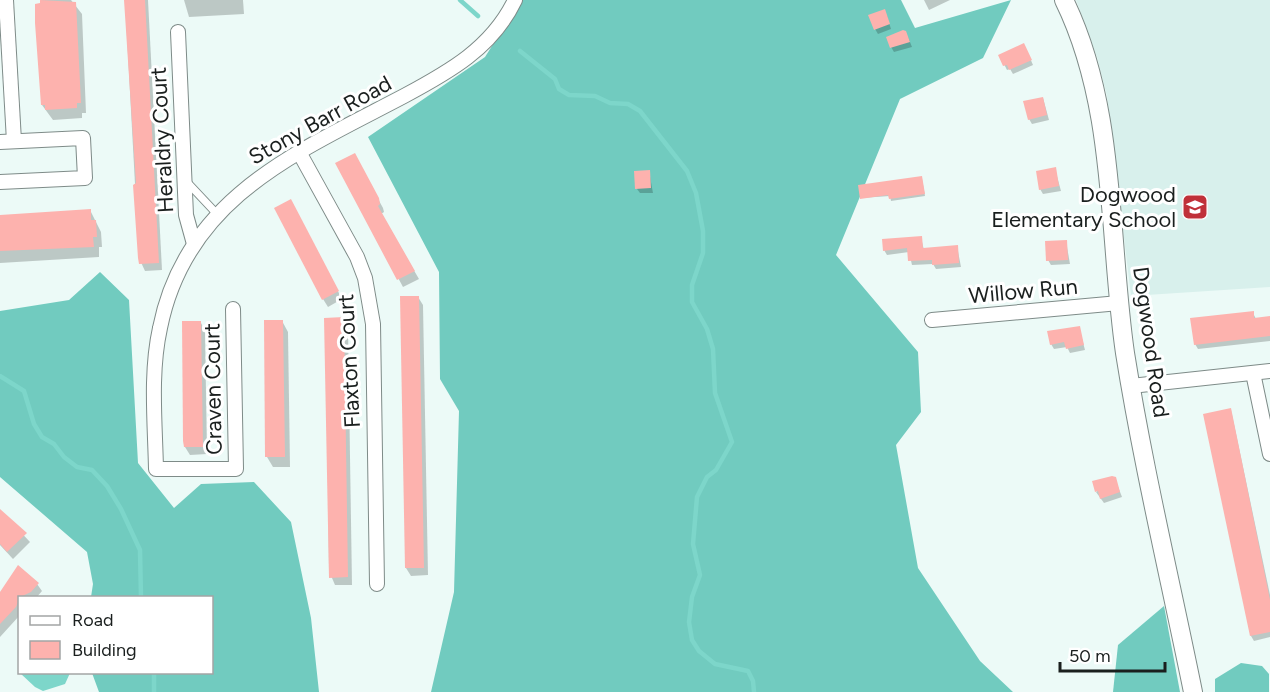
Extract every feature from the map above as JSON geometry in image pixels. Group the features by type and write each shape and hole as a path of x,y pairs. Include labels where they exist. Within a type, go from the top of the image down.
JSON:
{"street":[{"path":"0,182 85,178 83,138 7,142 6,0"},
{"name":"Stony Barr Road","path":"236,469 156,469 155,363 159,328 168,296 194,244 217,214 251,183 299,152 458,66 492,36 506,19 515,0"},
{"name":"Dogwood Road","path":"1064,0 1087,63 1099,115 1119,303 1131,386 1193,692"},
{"name":"Heraldry Court","path":"178,32 186,215 194,244"},
{"name":"Flaxton Court","path":"299,152 357,257 370,299 373,324 377,584"},
{"name":"Willow Run","path":"932,320 1119,303"},
{"name":"Craven Court","path":"233,309 236,469"},
{"path":"1131,386 1270,371"},
{"path":"1253,373 1270,454"}],"lane":[{"path":"184,179 217,214"}],"shaded area":[{"path":"521,0 901,0 915,28 1011,0 983,58 900,99 836,255 918,352 921,412 896,445 918,568 980,661 1013,692 431,692 454,592 459,411 440,379 439,272 368,137 485,57"},
{"name":"Dogwood Elementary School","path":"1076,0 1270,0 1270,287 1131,296 1107,96 1097,57"},
{"path":"100,272 129,300 138,463 174,508 201,484 254,482 291,522 311,618 319,692 99,692 92,674 213,674 213,596 91,596 93,584 87,552 0,477 0,311 69,300"},
{"path":"1164,606 1180,692 1113,692 1118,645"},
{"path":"1241,663 1262,666 1269,674 1269,692 1215,692 1215,679"},
{"path":"21,674 70,674 65,684 43,691"}],"building":[{"path":"40,0 76,2 81,103 77,103 77,108 45,110 45,105 41,105 35,23 35,4 40,3"},
{"path":"124,0 145,0 159,263 139,264 138,258 133,185 136,183"},
{"path":"885,9 890,24 874,30 868,15"},
{"path":"903,30 906,31 910,42 890,48 886,37"},
{"path":"1024,43 1032,60 1009,70 1007,65 1003,66 998,55"},
{"path":"1043,97 1047,115 1028,120 1023,101"},
{"path":"355,153 379,198 378,206 415,271 397,280 335,163"},
{"path":"1056,167 1059,186 1039,190 1036,171"},
{"path":"650,170 651,188 635,189 634,171"},
{"path":"922,176 925,194 889,199 888,195 860,199 858,185"},
{"path":"291,199 339,291 322,300 274,208"},
{"path":"91,209 91,220 96,220 97,237 93,237 94,247 0,251 0,215"},
{"path":"922,236 923,248 958,245 959,263 932,265 932,260 908,261 907,248 883,251 882,239"},
{"path":"1067,240 1068,260 1046,261 1045,241"},
{"path":"400,296 419,296 424,568 405,568"},
{"path":"1254,311 1254,318 1270,316 1270,336 1194,345 1190,318"},
{"path":"344,317 348,577 329,578 324,318"},
{"path":"264,320 283,320 285,457 265,457"},
{"path":"182,321 201,321 203,447 184,447 183,441"},
{"path":"1080,326 1084,345 1066,349 1064,342 1050,345 1047,331"},
{"path":"1231,408 1270,600 1270,632 1250,636 1203,414"},
{"path":"1116,477 1120,492 1100,499 1092,481"},
{"path":"0,509 27,533 7,552 0,544"},
{"path":"18,565 39,583 31,592 18,596 16,607 0,624 0,592"}],"waterway":[{"path":"460,0 478,16"},
{"path":"520,51 555,79 559,89 569,95 595,96 610,103 628,104 640,111 687,171 696,193 703,231 703,253 692,285 692,302 707,329 713,349 715,393 732,442 716,470 707,477 697,497 693,544 700,575 692,597 689,622 692,640 699,651 715,664 748,671 753,681 754,692"},
{"path":"0,376 24,391 34,424 42,437 54,444 64,457 77,467 92,470 107,486 121,509 140,550 141,596"},
{"path":"154,674 154,692"}],"place":[{"name":"Dogwood Elementary School","path":"1195,207"}]}
